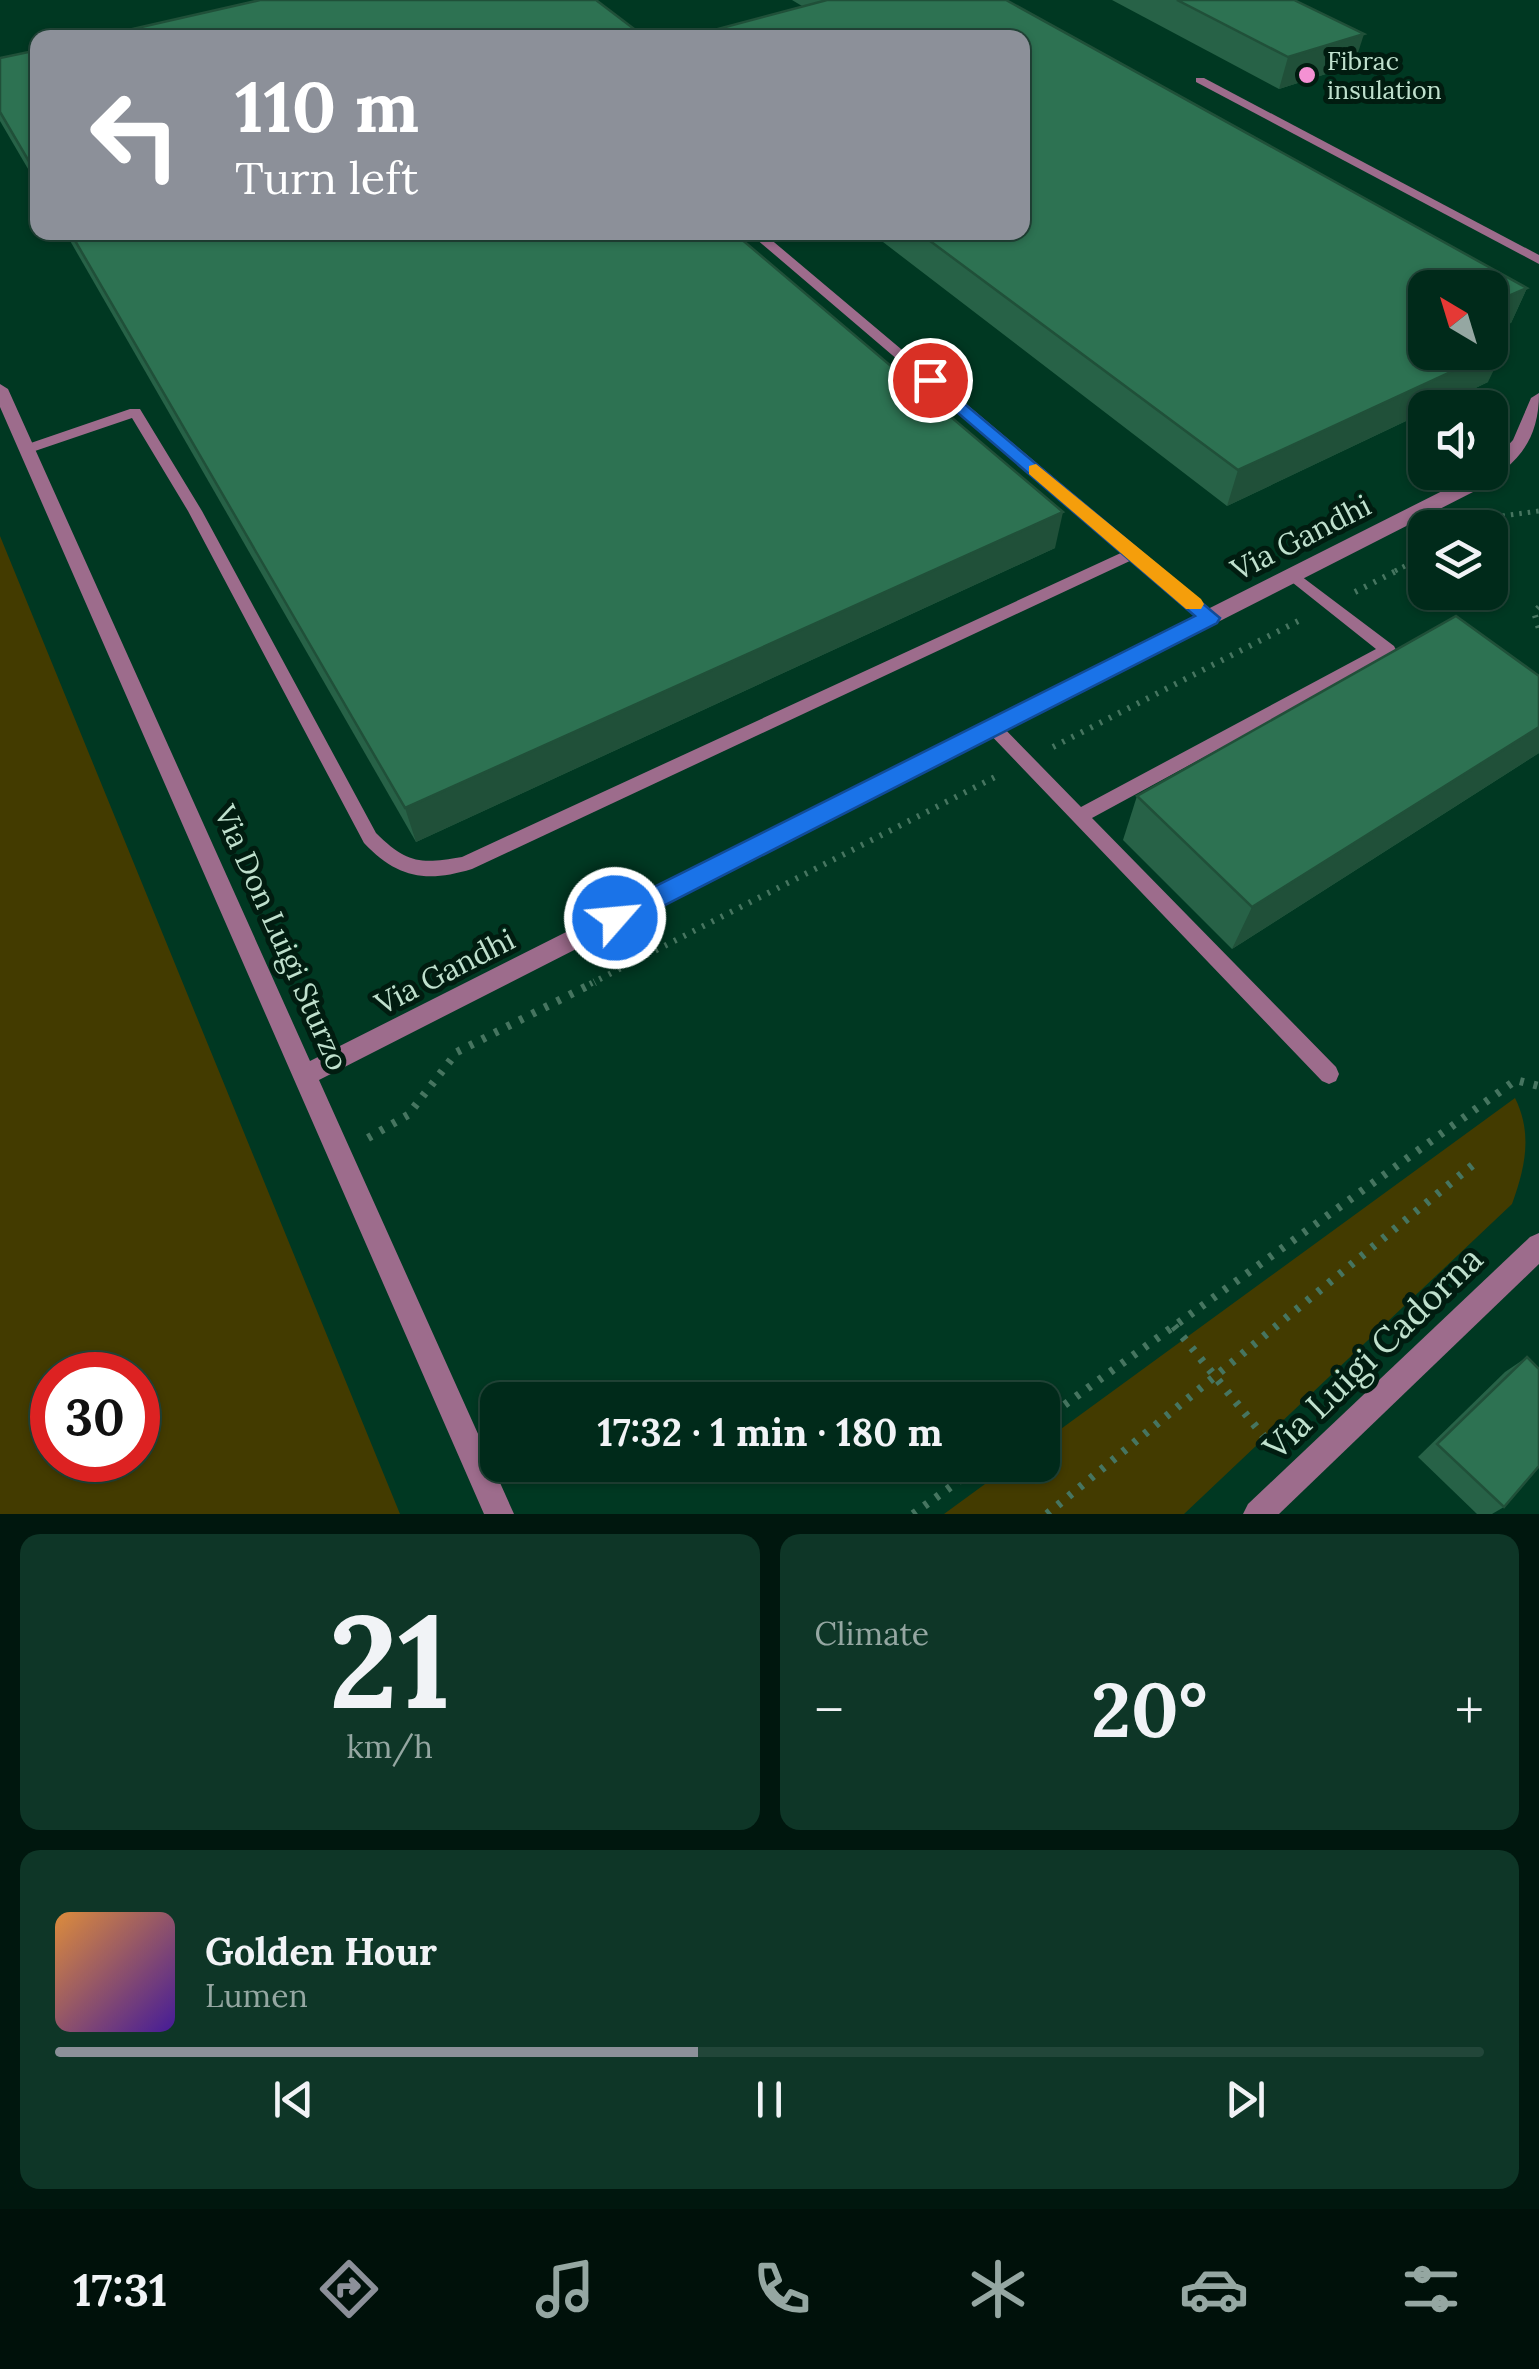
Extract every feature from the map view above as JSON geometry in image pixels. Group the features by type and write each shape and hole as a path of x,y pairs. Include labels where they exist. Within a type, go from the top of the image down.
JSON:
{"street":[{"name":"Via Don Luigi Sturzo","path":"0,389 499,1514"},
{"name":"Via Gandhi","path":"306,1076 1496,470 1526,437 1539,398"},
{"name":"Via Luigi Cadorna","path":"1258,1514 1539,1246"}],"lane":[{"path":"1200,80 1539,260"},
{"path":"763,240 1210,618"},
{"path":"27,449 135,412 195,511 370,838 394,864 431,870 464,864 1135,554"},
{"path":"1080,816 1388,650 1294,575"},
{"path":"992,727 1329,1074"}],"path":[{"path":"1508,515 1539,511"},
{"path":"341,1154 408,1115 457,1052 1408,565"},
{"path":"1539,608 1534,612 1539,629"},
{"path":"1060,1408 1516,1080 1539,1086"},
{"path":"1047,1514 1480,1159"},
{"path":"1174,1326 1297,1477"},
{"path":"913,1514 957,1482"}],"shaded area":[{"path":"0,536 400,1514 0,1514"},
{"path":"1515,1098 1524,1125 1525,1151 1512,1204 1184,1514 944,1514 988,1482 1060,1482 1060,1430"}],"building":[{"path":"260,0 596,0 635,30 128,30"},
{"path":"827,0 1006,0 1494,270 1408,270 1408,370 1455,370 1238,470 929,240 1030,240 1030,30 714,30"},
{"path":"1177,0 1294,0 1364,34 1288,57"},
{"path":"30,52 30,163 0,112 0,58"},
{"path":"75,240 742,240 1063,512 405,808"},
{"path":"1508,277 1527,288 1508,296"},
{"path":"1456,616 1539,676 1539,727 1252,907 1137,796"},
{"path":"1527,1357 1539,1369 1539,1466 1504,1507 1437,1444"}],"slow traffic":[{"path":"1036,470 1193,604"}],"place":[{"name":"Fibrac insulation","path":"1307,75"}],"route":[{"path":"615,918 1210,618 930,380"}]}
